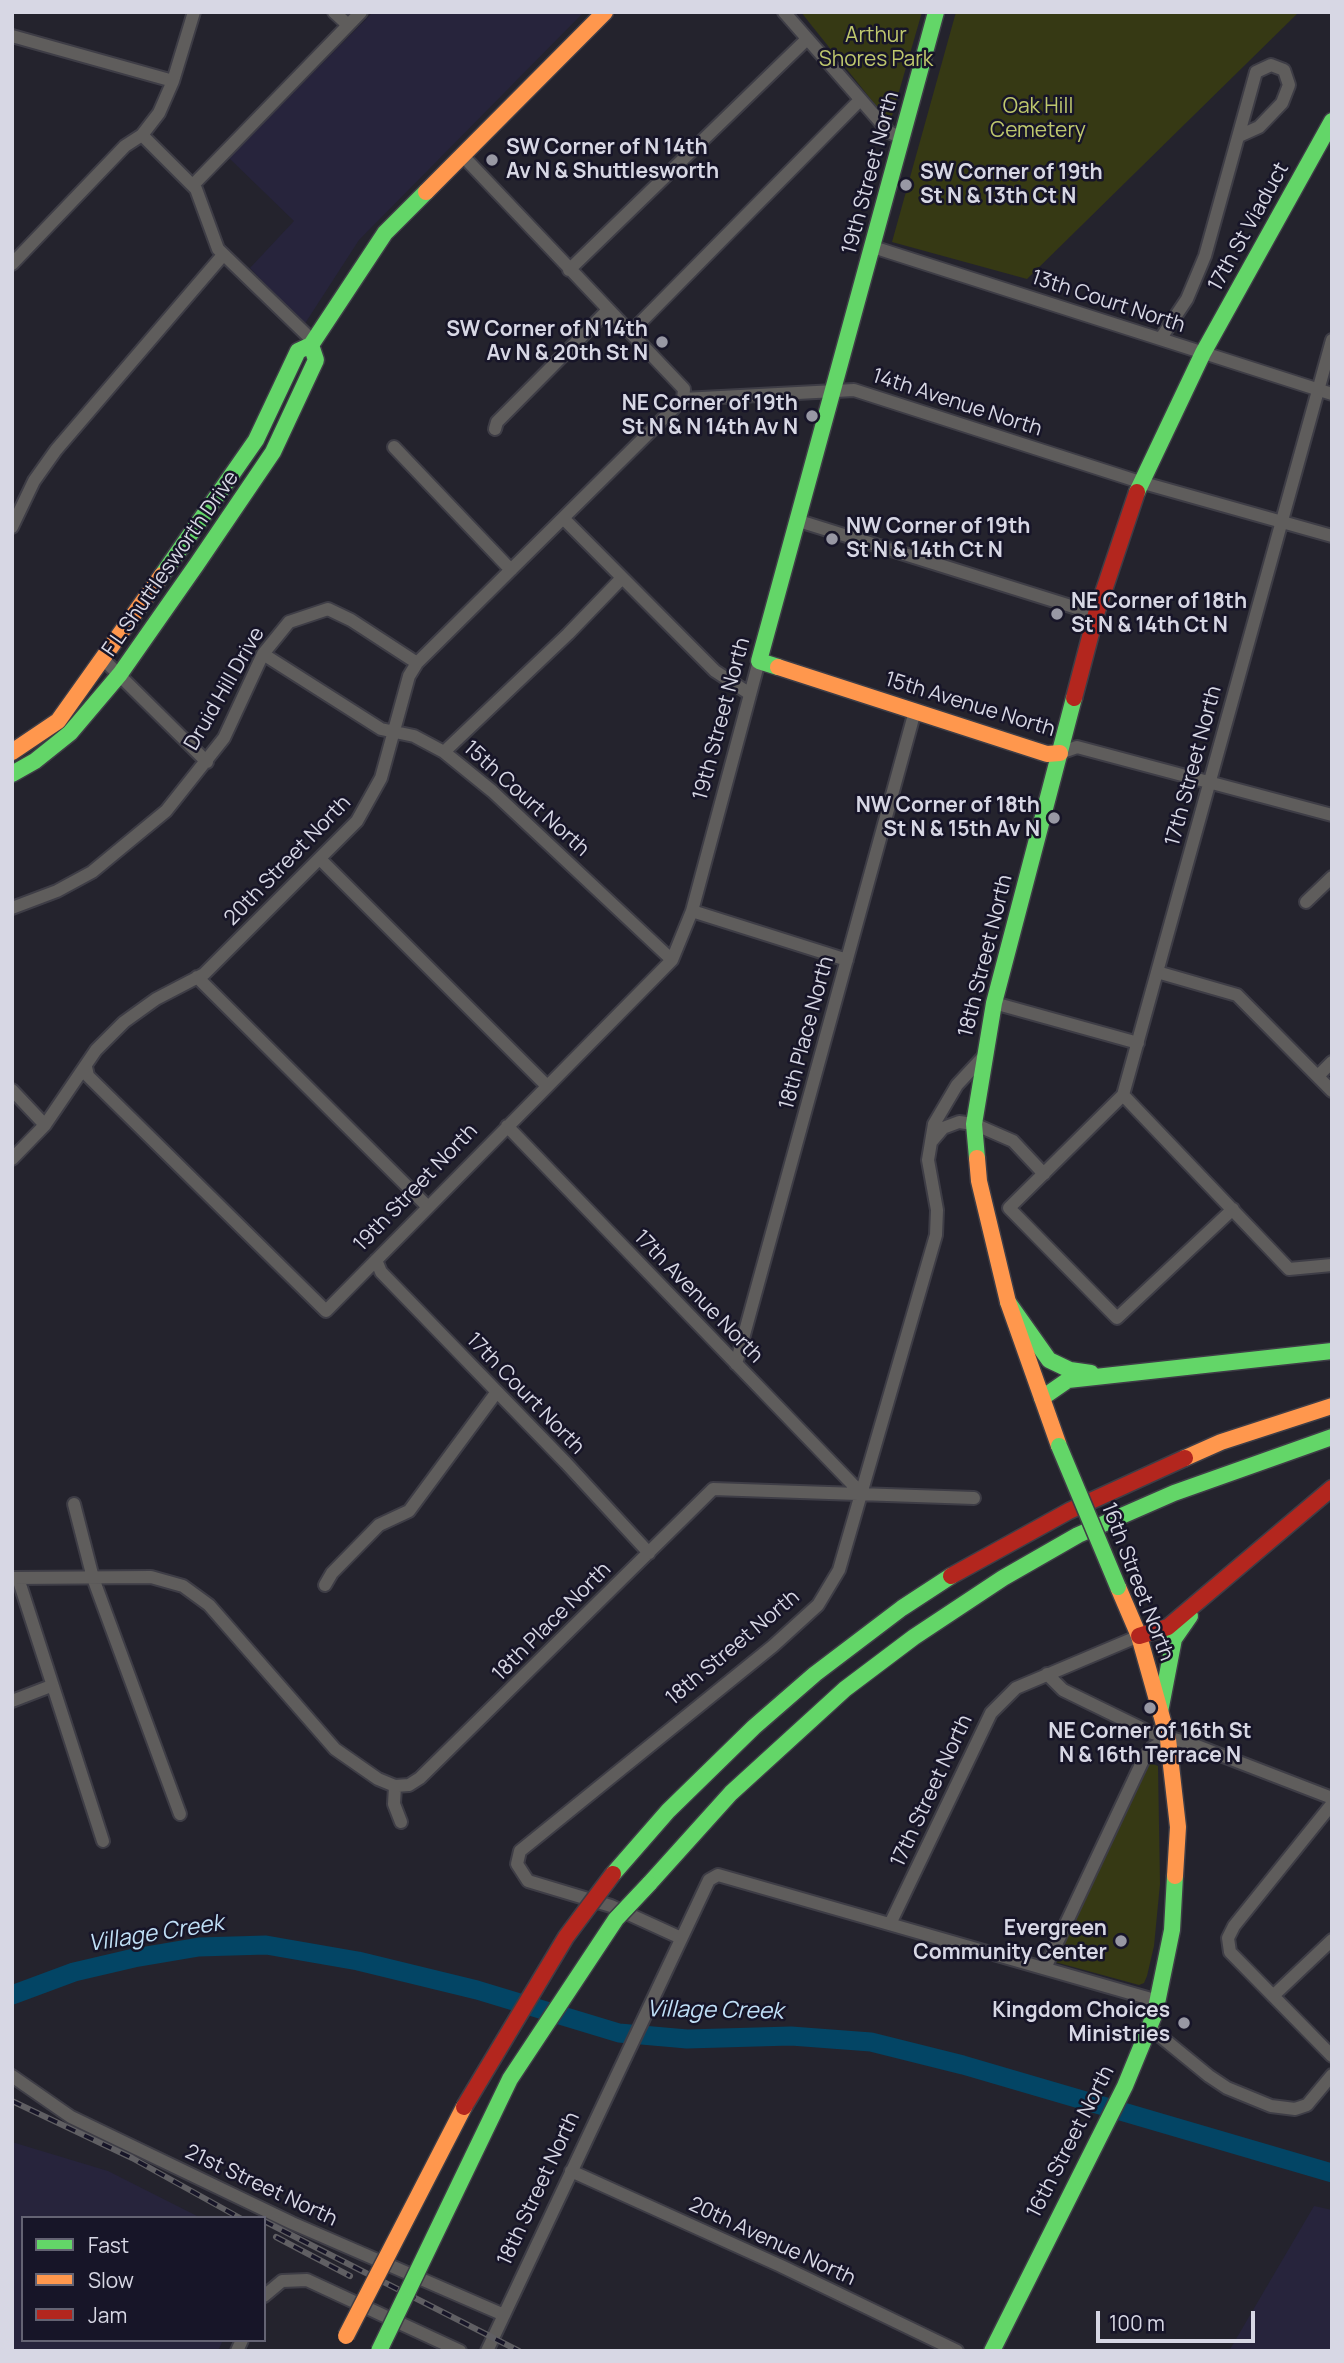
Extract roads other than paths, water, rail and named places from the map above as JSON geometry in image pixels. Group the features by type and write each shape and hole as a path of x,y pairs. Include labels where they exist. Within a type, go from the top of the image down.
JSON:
{"main road":[{"name":"F L Shuttlesworth Drive","path":"12,752 58,721 103,659 256,440 298,351 312,343 385,233 605,12"},
{"name":"19th Street North","path":"759,661 936,12"},
{"name":"17th St Viaduct","path":"1203,353 1332,121"},
{"name":"F L Shuttlesworth Drive","path":"12,774 36,761 70,733 120,674 273,452 316,360 312,343"},
{"name":"18th Street North","path":"984,1056 994,1003 1096,614 1140,482 1203,353"},
{"name":"15th Avenue North","path":"759,661 1047,754 1060,753"},
{"name":"16th Street North","path":"984,1056 974,1124 989,1231 1008,1302 1059,1446 1139,1636 1168,1740 1178,1827 1176,1891 1158,2001 1149,2027 1125,2086 992,2351"},
{"path":"1008,1302 1049,1360 1070,1370 1101,1375"},
{"path":"1042,1398 1068,1380 1332,1351"},
{"path":"343,2343 478,2079 566,1937 613,1874 668,1811 754,1727 815,1674 902,1608 953,1575 1069,1511 1221,1442 1332,1406"},
{"path":"379,2351 510,2079 616,1919 731,1793 845,1689 914,1637 1003,1578 1078,1535 1174,1493 1332,1437"},
{"path":"1139,1636 1168,1627 1332,1488"},
{"path":"1160,1712 1174,1639 1215,1587"}],"street":[{"path":"12,264 125,146 142,135 159,113 173,81 194,12"},
{"path":"334,12 348,25"},
{"path":"193,185 360,12"},
{"path":"785,12 889,132 902,138"},
{"path":"12,36 173,81"},
{"path":"569,270 807,39"},
{"path":"1161,338 1188,299 1205,256 1238,136 1256,72 1271,65 1284,70 1289,85 1282,103 1259,127 1238,136"},
{"path":"631,332 860,100"},
{"path":"142,135 193,185 223,255 312,343"},
{"path":"461,155 684,389 683,399"},
{"name":"13th Court North","path":"873,247 1332,394"},
{"path":"12,527 34,481 56,450 223,255"},
{"path":"495,429 497,422 608,310"},
{"name":"17th Street North","path":"1233,1209 1117,1318 1009,1208 1123,1095 1332,340"},
{"name":"14th Avenue North","path":"683,399 854,390 1140,482 1332,536"},
{"name":"20th Street North","path":"12,1159 45,1125 96,1050 124,1022 204,974 365,811 381,778 410,676 417,663 683,399"},
{"path":"394,447 511,569"},
{"path":"563,518 715,671 750,694"},
{"path":"799,521 1096,614"},
{"path":"444,752 560,642 622,578"},
{"name":"Druid Hill Drive","path":"12,908 57,891 92,872 166,811 224,738 263,654 289,622 302,615 328,609 351,620 417,663"},
{"name":"15th Court North","path":"263,654 381,729 414,736 444,752 492,791 672,960"},
{"path":"103,659 207,762"},
{"name":"19th Street North","path":"86,1067 89,1076 326,1311 672,960 692,911 759,661"},
{"name":"18th Place North","path":"736,1364 915,711"},
{"name":"15th Avenue North","path":"1060,753 1077,747 1332,816"},
{"path":"320,859 547,1086"},
{"path":"1306,902 1332,877"},
{"path":"692,911 847,961"},
{"path":"1157,972 1237,995 1332,1091"},
{"path":"197,977 427,1206"},
{"path":"994,1003 1138,1043"},
{"name":"18th Street North","path":"681,1938 611,1906 528,1881 517,1864 520,1852 818,1605 839,1570 936,1234 937,1210 928,1160 934,1124 957,1085 984,1056"},
{"path":"1318,1076 1332,1062"},
{"path":"12,1090 45,1125"},
{"path":"1123,1095 1289,1269 1332,1265"},
{"path":"930,1142 943,1128 959,1122 974,1124 1013,1141 1044,1174"},
{"name":"17th Avenue North","path":"507,1126 861,1493"},
{"name":"17th Court North","path":"376,1260 381,1272 649,1553"},
{"path":"325,1585 332,1573 379,1525 409,1511 496,1392"},
{"name":"18th Place North","path":"395,1786 410,1786 420,1778 713,1489 861,1493"},
{"path":"861,1493 974,1498"},
{"path":"74,1504 93,1578 180,1814"},
{"path":"103,1841 15,1578 135,1578 172,1581 209,1605 335,1749 378,1779 395,1786 394,1804 401,1822"},
{"name":"17th Street North","path":"890,1924 991,1713 1016,1688 1139,1636"},
{"path":"1047,1674 1073,1695 1168,1740 1192,1744 1332,1798"},
{"path":"12,1701 51,1686"},
{"path":"1045,1968 1144,1758 1152,1748 1168,1740"},
{"path":"1332,1804 1234,1926 1228,1938 1230,1952 1332,2056"},
{"name":"18th Street North","path":"487,2351 626,2051 709,1880 718,1875 890,1924"},
{"path":"890,1924 1158,2001"},
{"path":"1273,1996 1332,1940"},
{"path":"1149,2027 1227,2088 1279,2107 1295,2109 1307,2105 1332,2075"},
{"name":"21st Street North","path":"12,2076 71,2117 292,2223 504,2315"},
{"name":"20th Avenue North","path":"571,2171 781,2266 957,2351"},
{"path":"266,2294 282,2281 307,2280 460,2351"}],"waterway":[{"name":"Village Creek","path":"12,1995 74,1972 134,1958 199,1947 266,1945 358,1961 477,1990 619,2033 687,2039 791,2036 871,2042 963,2065 1332,2173"}],"railway":[{"path":"12,2101 132,2158 236,2216"},
{"path":"266,2222 519,2351"},
{"path":"276,2237 350,2276"}],"place":[{"name":"SW Corner of N 14th Av N & Shuttlesworth","path":"492,160"},
{"name":"SW Corner of 19th St N & 13th Ct N","path":"906,185"},
{"name":"SW Corner of N 14th Av N & 20th St N","path":"662,342"},
{"name":"NE Corner of 19th St N & N 14th Av N","path":"812,416"},
{"name":"NW Corner of 19th St N & 14th Ct N","path":"832,539"},
{"name":"NE Corner of 18th St N & 14th Ct N","path":"1057,614"},
{"name":"NW Corner of 18th St N & 15th Av N","path":"1054,818"},
{"name":"NE Corner of 16th St N & 16th Terrace N","path":"1150,1708"},
{"name":"Evergreen Community Center","path":"1121,1941"},
{"name":"Kingdom Choices Ministries","path":"1184,2023"}],"park label":[{"name":"Arthur Shores Park","path":"876,48"},
{"name":"Oak Hill Cemetery","path":"1038,119"}]}
